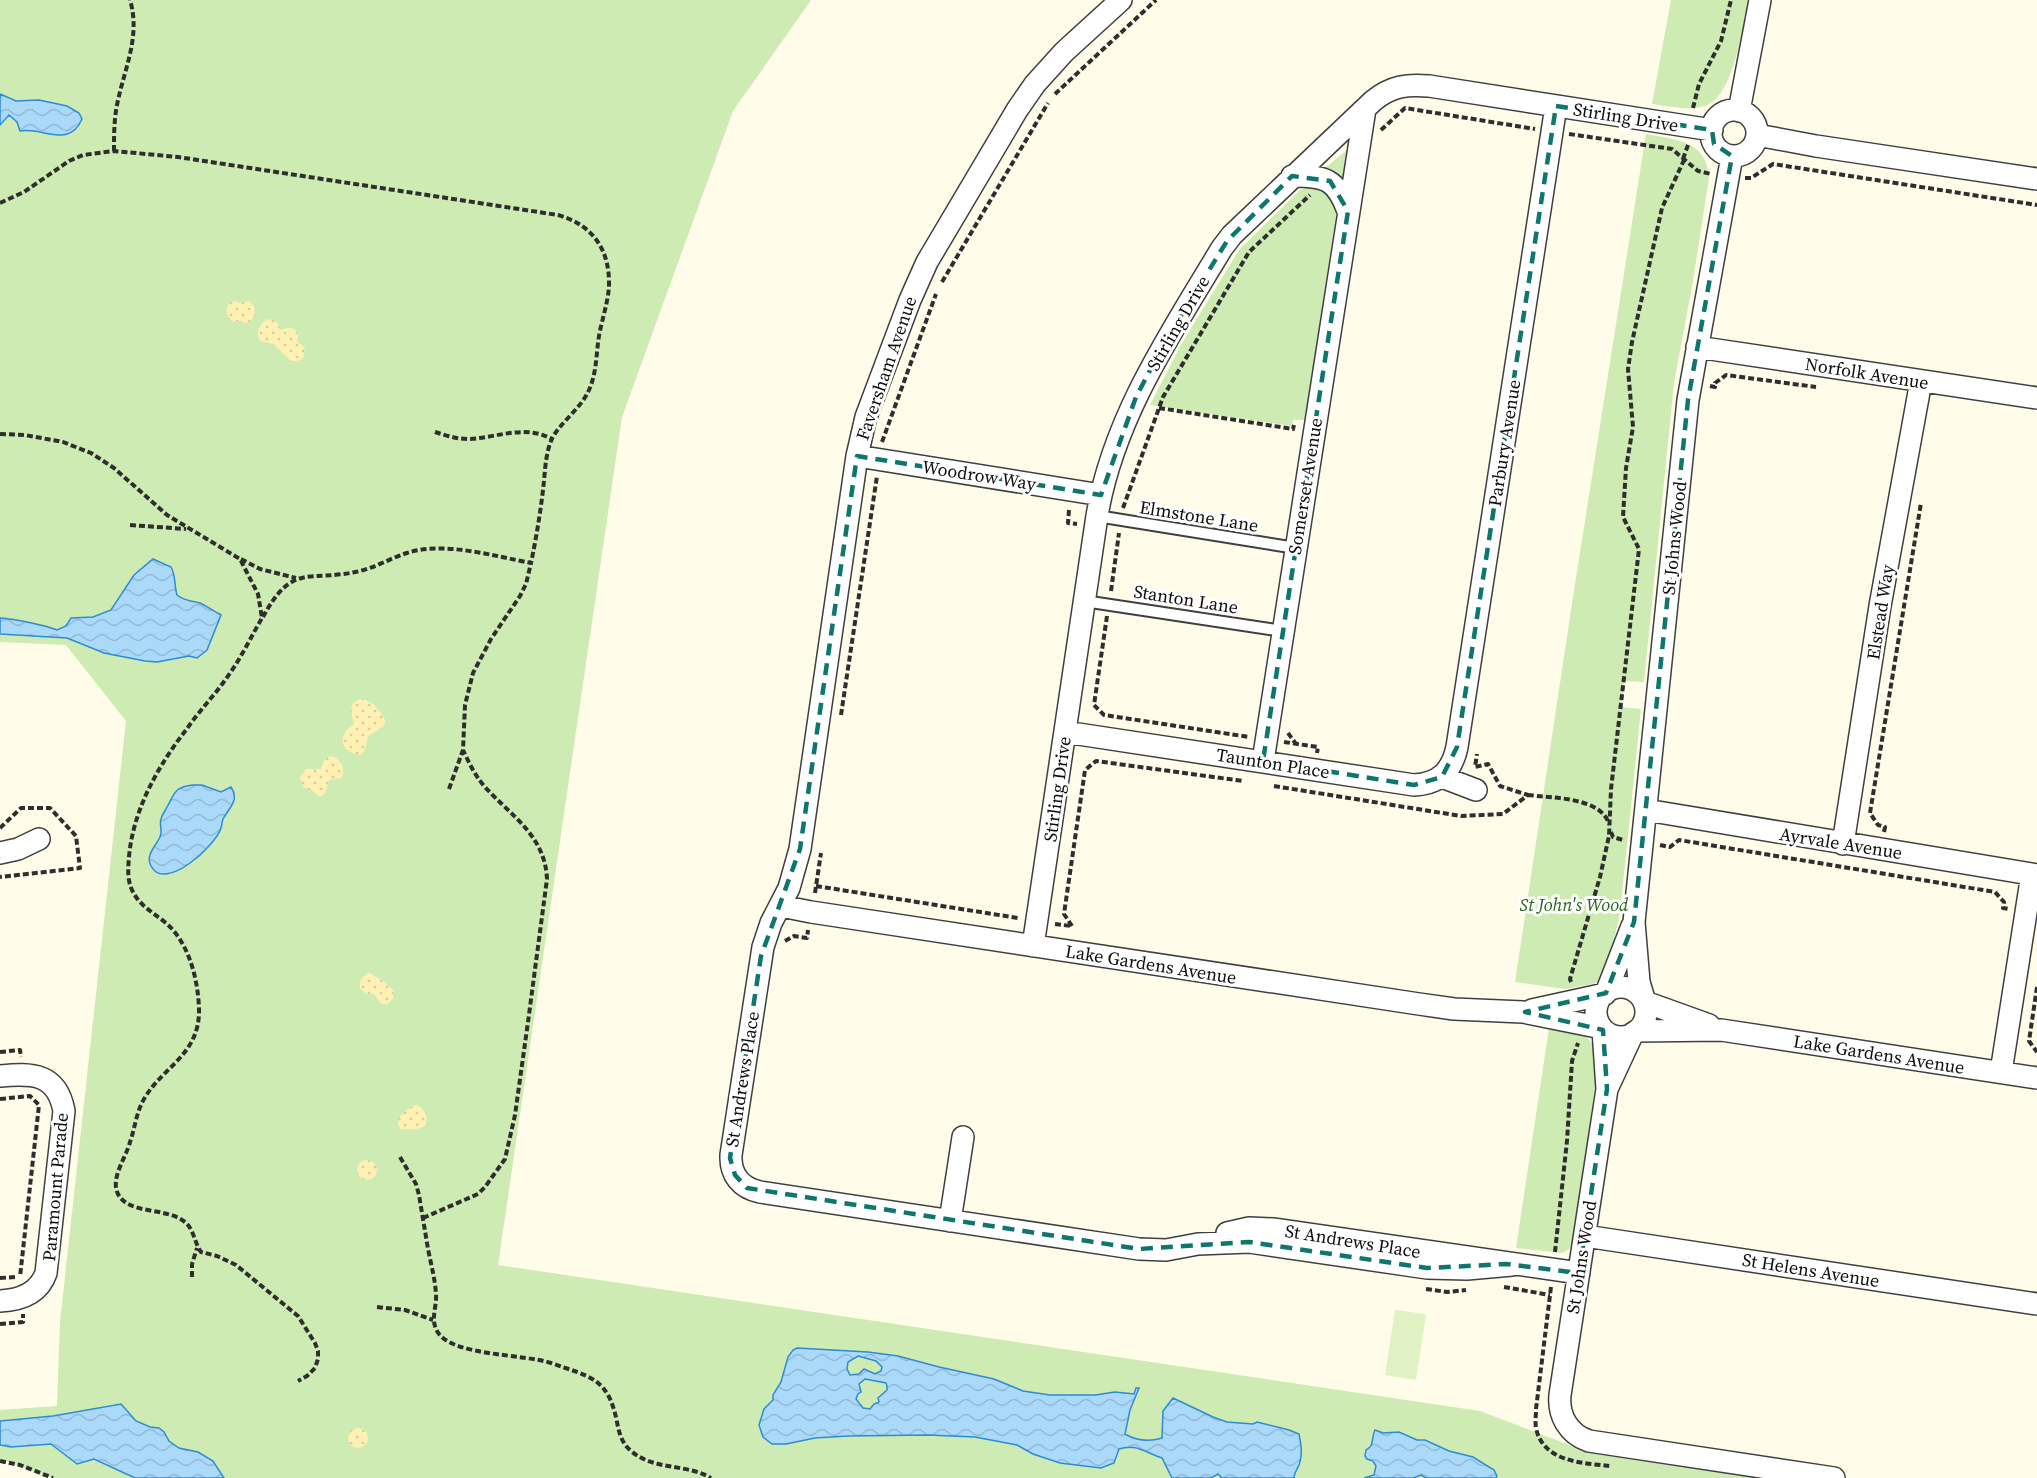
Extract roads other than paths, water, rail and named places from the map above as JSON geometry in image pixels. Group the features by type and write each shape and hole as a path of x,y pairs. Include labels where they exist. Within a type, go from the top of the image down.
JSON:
{"street":[{"name":"Faversham Avenue","path":"781,906 793,878 800,849 857,456 866,417 913,292 927,262 1030,90 1059,57 1120,0"},
{"path":"1739,111 1760,0"},
{"name":"Stirling Drive","path":"1033,946 1101,495 1136,397 1153,363 1227,241 1292,176 1365,109 1387,91 1406,85 1429,86 1712,130"},
{"name":"Parbury Avenue","path":"1442,777 1452,764 1457,747 1556,106"},
{"name":"Somerset Avenue","path":"1263,761 1365,109"},
{"path":"1731,110 1751,117 1755,122 1757,135 1752,149 1730,166 1714,144 1712,130 1718,117 1731,110"},
{"path":"1757,135 2037,179"},
{"name":"St Johns Wood","path":"1644,1001 1639,982 1634,922 1690,384 1730,166"},
{"path":"1292,176 1313,176 1327,180 1339,191 1348,211"},
{"name":"Norfolk Avenue","path":"1697,347 2037,398"},
{"name":"Elstead Way","path":"1843,844 1880,606 1921,381"},
{"name":"Woodrow Way","path":"857,456 1101,495"},
{"name":"Taunton Place","path":"1065,732 1414,785 1430,783 1442,777"},
{"path":"1442,777 1476,790"},
{"name":"Ayrvale Avenue","path":"1646,810 1843,844 2036,873"},
{"path":"0,853 18,849 39,839"},
{"path":"2001,1072 2026,911 2036,873"},
{"name":"Lake Gardens Avenue","path":"781,906 1419,1005 1523,1012 1602,1029"},
{"name":"St Andrews Place","path":"781,906 771,923 761,956 731,1155 731,1165 743,1185 760,1192 1139,1249 1166,1250 1195,1244 1236,1231 1264,1228 1579,1273"},
{"name":"St Johns Wood","path":"1606,993 1634,922"},
{"path":"1615,988 1625,988 1634,991 1644,1001 1644,1019 1634,1032 1614,1036 1602,1029 1597,1021 1596,1013 1598,1004 1606,993 1615,988"},
{"name":"Lake Gardens Avenue","path":"1523,1012 1575,1002 1606,993"},
{"name":"Lake Gardens Avenue","path":"1644,1001 1721,1030"},
{"name":"St Johns Wood","path":"1602,1029 1607,1089 1560,1398 1560,1407 1566,1424 1577,1436 1589,1441 1834,1478"},
{"name":"Lake Gardens Avenue","path":"1634,1032 1721,1030 2037,1078"},
{"name":"St Johns Wood","path":"1607,1089 1634,1032"},
{"name":"Paramount Parade","path":"0,1076 31,1074 49,1083 60,1096 64,1115 46,1273 38,1287 30,1293 14,1300 0,1301"},
{"path":"950,1221 963,1137"},
{"name":"St Helens Avenue","path":"1585,1236 2037,1304"}],"lane":[{"name":"Elmstone Lane","path":"1097,516 1296,548"},
{"name":"Stanton Lane","path":"1084,601 1283,631"}],"water":[{"path":"0,94 16,101 39,100 67,106 79,113 82,119 77,128 63,135 20,131 17,122 9,115 0,125"},
{"path":"153,559 171,567 177,595 202,604 221,615 207,650 197,658 189,656 157,662 145,661 104,653 67,638 0,634 0,618 29,622 57,630 66,626 71,618 93,617 111,610 134,575"},
{"path":"202,785 221,792 231,787 234,796 233,804 223,819 217,836 200,855 178,870 167,874 158,873 151,866 149,858 161,835 161,818 176,792 182,787"},
{"path":"797,1348 868,1352 898,1356 994,1379 1023,1391 1050,1395 1095,1395 1115,1392 1134,1394 1136,1388 1139,1388 1130,1410 1125,1434 1143,1440 1162,1438 1163,1411 1173,1398 1227,1422 1253,1424 1257,1422 1299,1434 1300,1461 1294,1478 1222,1478 1218,1474 1211,1478 1172,1478 1162,1458 1131,1447 1119,1449 1114,1463 1101,1468 1060,1463 1033,1454 1017,1445 975,1437 848,1436 772,1444 763,1437 759,1425 764,1409 773,1400 788,1357","holes":["858,1356 876,1361 882,1367 881,1371 875,1374 864,1369 859,1374 850,1375 847,1369 848,1362","865,1379 886,1383 887,1386 887,1390 878,1398 879,1402 870,1409 863,1408 856,1399 861,1392 859,1384"]},
{"path":"121,1404 136,1421 159,1428 169,1441 179,1448 198,1452 213,1461 224,1478 135,1478 94,1459 77,1464 51,1444 11,1447 0,1445 0,1421 53,1416"},
{"path":"1375,1430 1383,1433 1399,1432 1449,1451 1473,1457 1494,1470 1497,1476 1496,1478 1426,1478 1421,1475 1413,1478 1364,1478 1374,1475 1376,1466 1365,1456 1366,1450 1372,1444"}],"park label":[{"name":"St John's Wood","path":"1574,904"}]}
